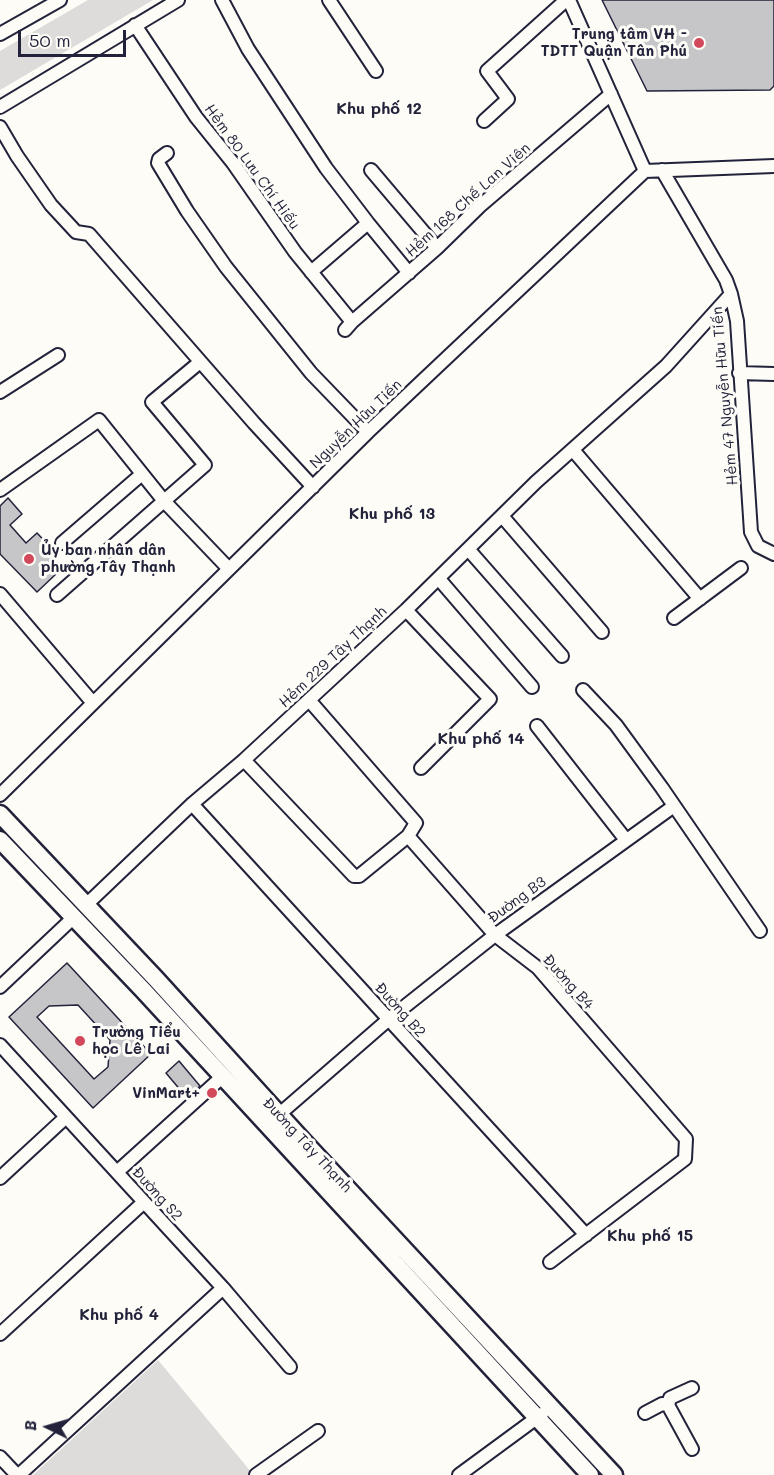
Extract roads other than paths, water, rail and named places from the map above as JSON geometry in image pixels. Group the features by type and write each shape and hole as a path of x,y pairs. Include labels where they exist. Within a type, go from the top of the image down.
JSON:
{"street":[{"path":"0,34 60,0"},
{"path":"0,107 178,0"},
{"path":"222,0 248,49 326,168 409,273"},
{"path":"329,0 376,71"},
{"path":"484,122 508,99 487,71 568,0 645,171 774,166"},
{"name":"Hẻm 80 Lưu Chí Hiếu","path":"135,25 196,117 349,326"},
{"name":"Hẻm 168 Chế Lan Viên","path":"349,326 480,207 611,93"},
{"path":"0,126 17,156 51,205 76,232 89,234 254,423 313,486"},
{"path":"167,153 159,159 158,163 187,211 226,267 311,373 368,432"},
{"path":"371,170 437,248"},
{"name":"Hẻm 47 Nguyễn Hữu Tiến","path":"662,170 726,280 731,294 736,321 751,532 760,548 774,554"},
{"name":"Nguyễn Hữu Tiến","path":"0,795 368,432 645,171"},
{"path":"311,272 368,224"},
{"name":"Hẻm 229 Tây Thạnh","path":"86,905 192,804 244,760 439,579 536,482 666,366 731,294"},
{"path":"0,392 58,356"},
{"path":"57,595 205,465 152,402 200,362"},
{"path":"739,373 774,374"},
{"path":"0,490 99,420 164,501 230,569"},
{"path":"573,450 700,599"},
{"path":"62,543 142,474"},
{"path":"502,516 602,632"},
{"path":"468,549 562,656"},
{"path":"674,618 741,568"},
{"path":"439,579 532,687"},
{"path":"0,594 93,703"},
{"path":"406,610 490,699 421,768"},
{"path":"584,690 616,725 760,931"},
{"path":"244,760 354,876 359,876 408,836 416,823 309,700"},
{"path":"537,726 626,840"},
{"name":"Đường B2","path":"192,804 586,1235"},
{"name":"Đường B3","path":"273,1120 389,1019 495,934 674,806"},
{"name":"Đường Tây Thạnh","path":"0,814 86,905 273,1120 544,1413 614,1475"},
{"name":"Đường B4","path":"408,836 495,934 538,968 686,1139 685,1159 586,1235"},
{"name":"Đường Tây Thạnh","path":"0,840 143,990 222,1077 273,1120"},
{"path":"0,987 86,905"},
{"name":"Đường S2","path":"0,1045 223,1288 290,1366"},
{"path":"117,1172 222,1077"},
{"path":"0,1178 66,1118"},
{"path":"0,1334 144,1202"},
{"path":"550,1262 586,1235"},
{"path":"0,1457 18,1475 223,1288"},
{"path":"692,1388 670,1398 668,1405 692,1449"},
{"path":"645,1413 662,1404 668,1405"},
{"path":"459,1475 544,1413"},
{"name":"Đường Tây Thạnh","path":"544,1413 590,1475"},
{"path":"256,1475 318,1431"}],"place":[{"name":"Trung tâm VH - TDTT Quận Tân Phú","path":"699,43"},
{"name":"Ủy ban nhân dân phường Tây Thạnh","path":"29,559"},
{"name":"Trường Tiểu học Lê Lai","path":"80,1041"},
{"name":"VinMart+","path":"212,1093"}],"district":[{"name":"Khu phố 12","path":"379,109"},
{"name":"Khu phố 13","path":"392,514"},
{"name":"Khu phố 14","path":"481,739"},
{"name":"Khu phố 15","path":"650,1236"},
{"name":"Khu phố 4","path":"119,1315"}]}
